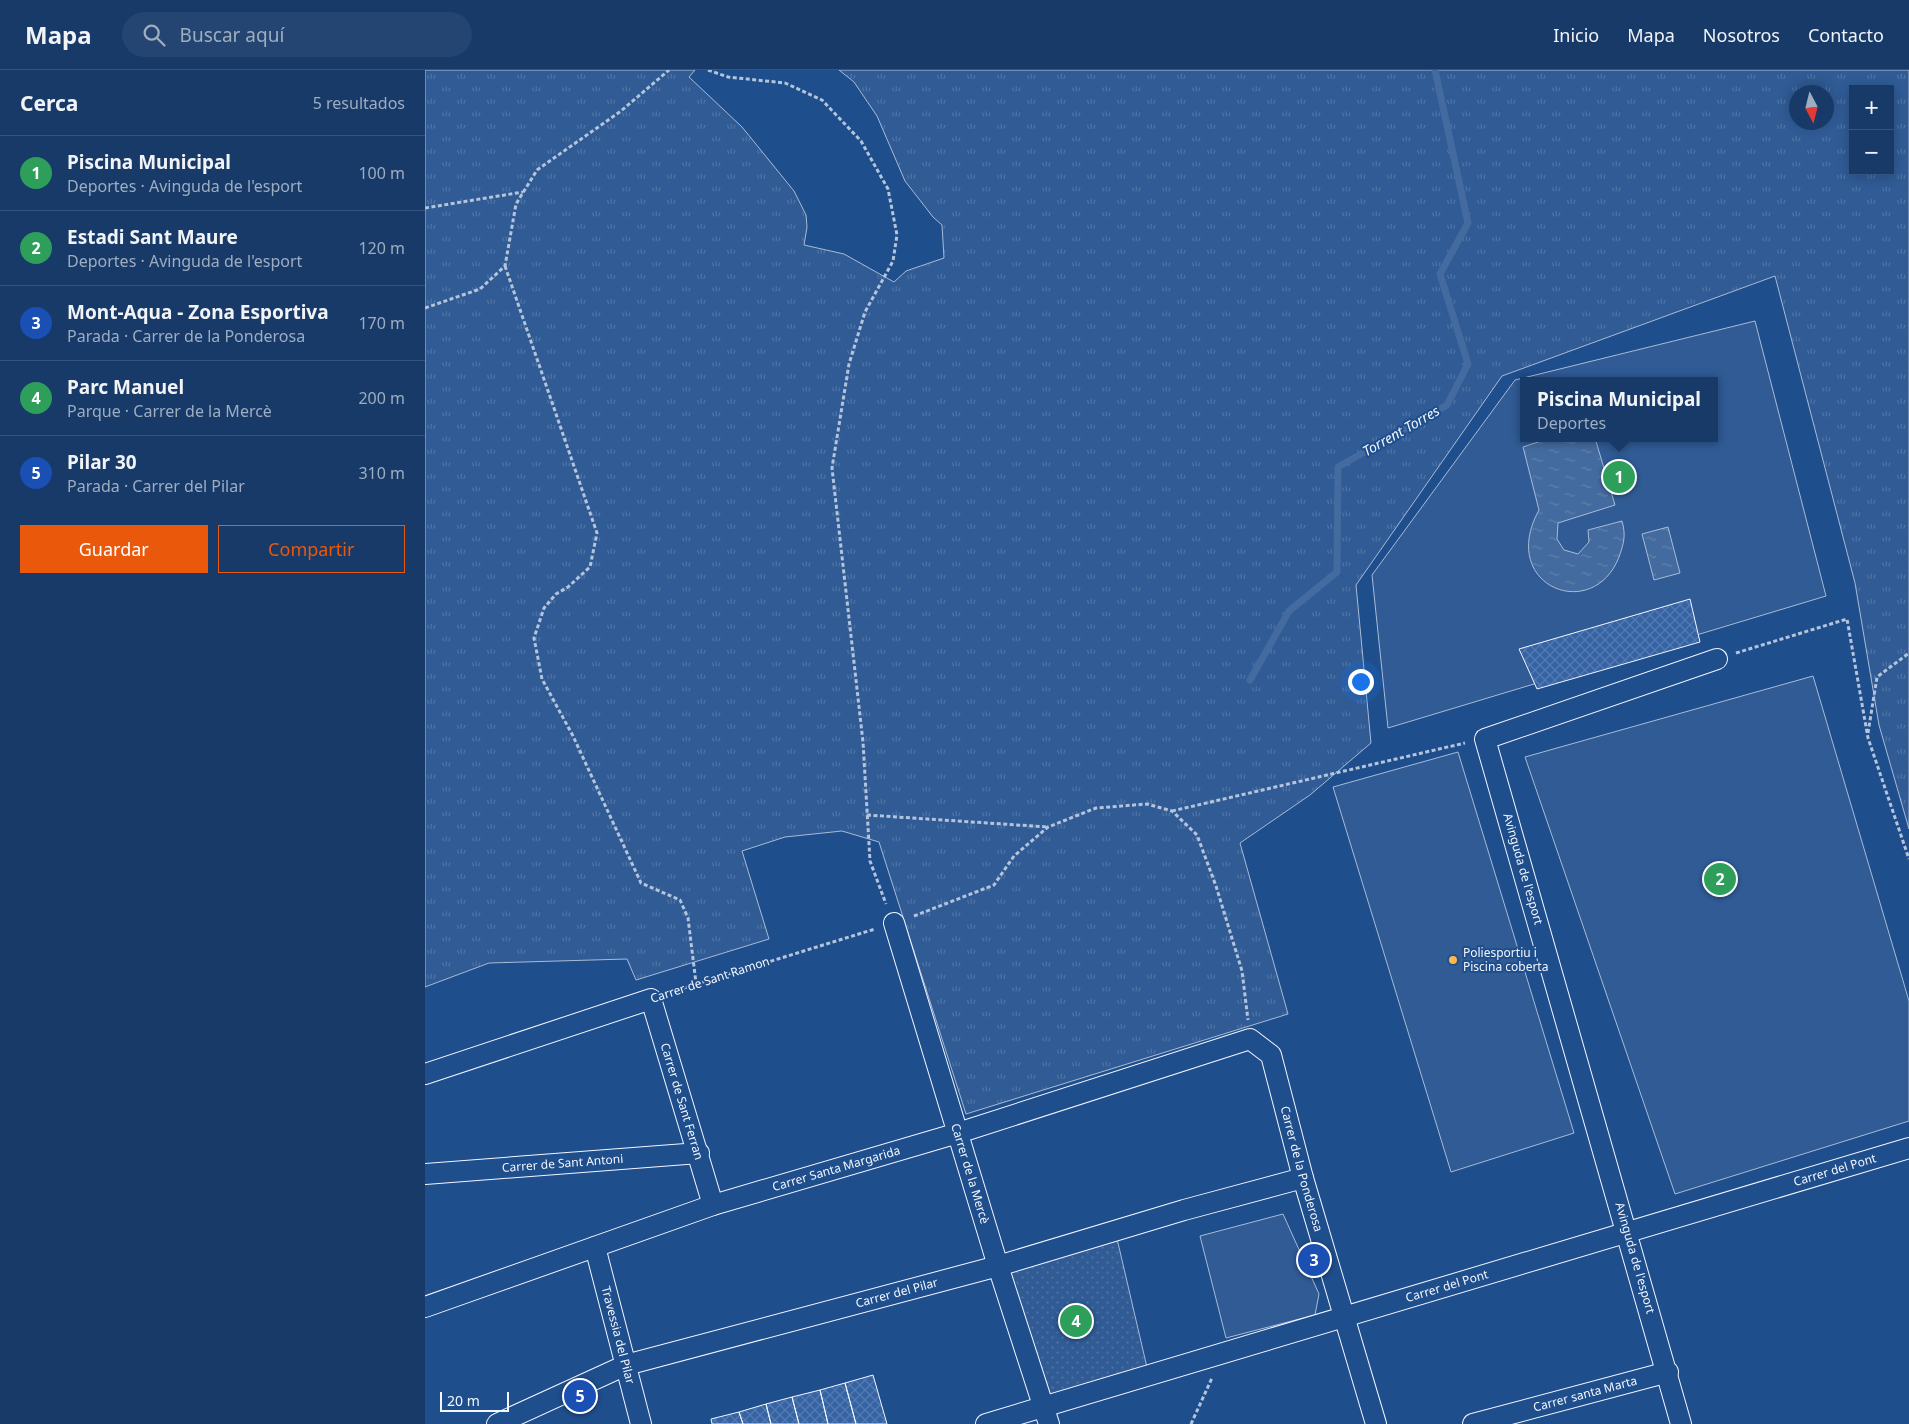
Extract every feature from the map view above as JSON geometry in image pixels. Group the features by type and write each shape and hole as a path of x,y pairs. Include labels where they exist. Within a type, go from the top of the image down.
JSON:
{"street":[{"path":"1485,739 1717,659"},
{"name":"Avinguda de l'esport","path":"1485,739 1628,1232 1681,1424"},
{"name":"Carrer de la Mercè","path":"894,923 997,1266 1047,1415"},
{"name":"Carrer de Sant Ramon","path":"425,1074 651,999"},
{"name":"Carrer de Sant Ferran","path":"651,999 699,1153 713,1205"},
{"name":"Carrer Santa Margarida","path":"425,1306 713,1205 958,1133 1250,1039"},
{"name":"Carrer de la Ponderosa","path":"1250,1039 1271,1055 1303,1178 1376,1424"},
{"name":"Carrer del Pont","path":"986,1424 1047,1415 1224,1353 1909,1148"},
{"name":"Carrer de Sant Antoni","path":"425,1174 699,1153"},
{"name":"Carrer del Pilar","path":"497,1424 626,1365 997,1266 1184,1210 1303,1178"},
{"name":"Travessia del Pilar","path":"595,1247 641,1424"},
{"name":"Carrer santa Marta","path":"1473,1424 1668,1372"}],"path":[{"path":"669,70 621,111 537,170 516,204 505,266 597,533 590,567 568,587 555,594 544,608 534,638 542,679 573,736 641,883 679,900 688,918 696,983"},
{"path":"708,70 728,77 785,83 822,100 861,141 888,189 897,235 893,261 865,312 849,364 832,468 863,742 870,861 894,923"},
{"path":"425,208 523,192"},
{"path":"425,308 480,289 505,266"},
{"path":"1717,659 1847,619 1868,738 1909,859"},
{"path":"1868,738 1877,677 1909,653"},
{"path":"1172,811 1485,739"},
{"path":"867,815 1048,827 1096,808 1147,804 1172,811 1197,835 1217,886 1242,971 1250,1039"},
{"name":"Carrer de Sant Ramon","path":"651,999 696,983 894,923 995,885 1013,856 1048,827"},
{"path":"1191,1424 1224,1353"}],"green space":[{"path":"425,70 695,70 689,77 742,127 794,191 806,215 807,227 804,245 844,254 894,282 906,271 944,258 942,225 933,217 905,181 877,116 854,82 839,70 1909,70 1909,829 1879,725 1855,583 1775,276 1502,376 1356,585 1371,743 1310,795 1240,843 1288,1014 966,1114 879,842 842,831 785,837 742,851 769,939 636,980 627,959 489,963 425,987"},
{"path":"1115,1230 1149,1376 1045,1407 998,1266"}],"shaded area":[{"path":"1755,321 1826,596 1388,728 1372,575 1515,380 1520,379 1520,442 1718,442 1718,377 1527,377"},
{"path":"1813,676 1909,1001 1909,1121 1675,1194 1525,757"},
{"name":"Poliesportiu i Piscina coberta","path":"1458,752 1574,1133 1451,1172 1333,787"},
{"path":"1283,1214 1319,1294 1315,1315 1226,1338 1200,1236"}],"water":[{"path":"1538,442 1596,442 1615,505 1558,523 1557,539 1564,550 1578,554 1589,542 1588,530 1622,521 1624,539 1619,557 1606,577 1590,589 1571,592 1553,587 1539,576 1530,559 1529,537 1539,510 1523,447"},
{"path":"1668,527 1680,573 1654,580 1642,534"}],"building":[{"path":"1690,599 1700,642 1537,689 1519,649"},
{"path":"873,1375 887,1424 856,1424 845,1383"},
{"path":"845,1383 856,1424 828,1424 820,1390"},
{"path":"820,1390 828,1424 799,1424 792,1397"},
{"path":"792,1397 799,1424 771,1424 766,1404"},
{"path":"766,1404 771,1424 743,1424 739,1412"},
{"path":"739,1412 743,1424 712,1424 711,1419"}],"waterway":[{"name":"Torrent Torres","path":"1250,680 1289,611 1337,572 1338,467 1447,405 1468,364 1440,274 1468,223 1435,70"}],"place":[{"name":"Piscina Municipal","path":"1619,477"},
{"name":"Estadi Sant Maure","path":"1720,879"},
{"name":"Poliesportiu i Piscina coberta","path":"1453,960"},
{"name":"Mont-Aqua - Zona Esportiva","path":"1314,1260"},
{"name":"Parc Manuel","path":"1076,1321"},
{"name":"Pilar 30","path":"580,1396"}]}
